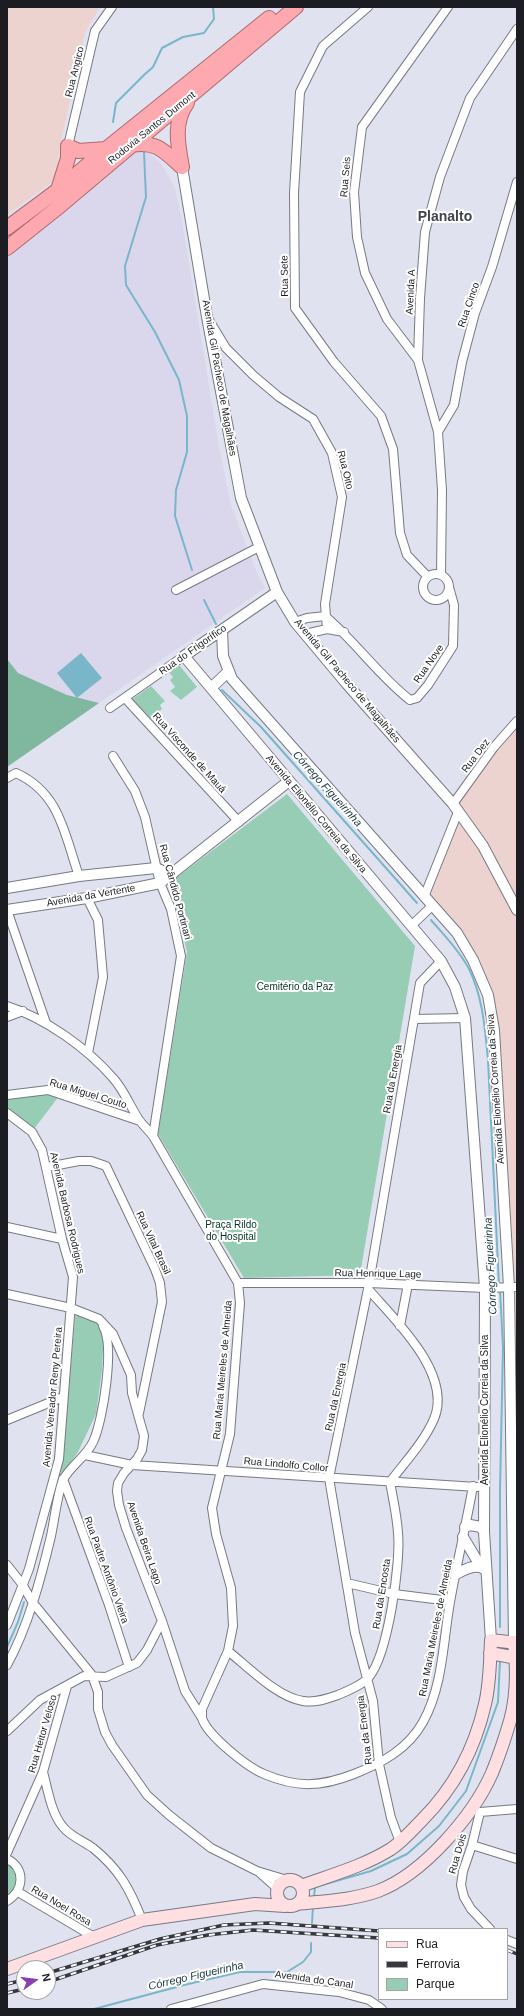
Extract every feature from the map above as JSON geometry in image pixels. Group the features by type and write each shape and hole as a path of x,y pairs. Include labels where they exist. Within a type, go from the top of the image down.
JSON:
{"highway":[{"name":"Rodovia Santos Dumont","path":"7,228 58,190 106,149 282,7"},
{"name":"Rodovia Santos Dumont","path":"7,248 192,96 296,7"},
{"path":"182,167 177,138 180,112 192,96"},
{"path":"131,145 142,143 153,145 182,167"},
{"path":"58,190 68,158 68,146 78,151 106,149"}],"main road":[{"path":"7,1969 38,1960 94,1937 142,1920 254,1904 291,1905 342,1899 377,1891 418,1868 442,1845 471,1807 492,1773 510,1720 515,1678 516,1642 491,1640 486,1703 473,1745 448,1788 432,1809 400,1842 367,1861 301,1886"},
{"path":"490,1653 516,1658"},
{"path":"254,1904 277,1892 283,1882 287,1880 295,1881 301,1886 303,1892 302,1899 291,1905 281,1903 277,1892"}],"street":[{"name":"Rua Angico","path":"68,146 96,31 112,7"},
{"name":"Rua Sete","path":"368,7 323,46 300,92 294,193 295,308 334,362 381,416 393,449 400,533 407,555 428,577"},
{"name":"Rua Seis","path":"418,360 387,319 365,273 357,237 354,192 362,127 448,7"},
{"name":"Avenida A","path":"441,575 442,490 438,432 418,360 420,298 425,232 440,177 470,98 517,28"},
{"name":"Avenida Gil Pacheco de Magalhães","path":"182,167 207,317 241,498 277,592 295,622 346,683 456,808 483,846 517,910"},
{"name":"Rua Cinco","path":"438,432 454,405 462,362 475,313 492,267 517,182"},
{"name":"Rua Oito","path":"207,317 226,348 253,375 279,397 313,419 332,453 342,497 325,616 327,630"},
{"path":"176,590 259,547"},
{"path":"434,574 441,575 447,580 449,587 446,595 443,598 431,599 423,589 425,580 434,574"},
{"name":"Rua Nove","path":"325,616 344,632 389,683 410,700 417,698 453,646 454,605 449,587"},
{"name":"Rua do Frigorífico","path":"110,708 277,592"},
{"path":"295,622 307,618 325,616"},
{"name":"Avenida Elionélio Correia da Silva","path":"222,630 223,656 232,679 457,933 473,960 488,995 494,1030 513,1287 516,1642"},
{"path":"305,634 327,630 344,632"},
{"name":"Avenida Elionélio Correia da Silva","path":"184,656 441,961 455,987 465,1018 485,1288 484,1569 491,1640"},
{"path":"211,688 229,672"},
{"name":"Rua Visconde de Mauá","path":"125,698 239,822"},
{"name":"Rua Dez","path":"456,808 494,747 517,722"},
{"name":"Rua Cândido Portinari","path":"113,756 135,791 145,817 156,868 160,883 171,909 181,956 153,1136"},
{"path":"7,778 16,773 43,790 56,809 79,876"},
{"name":"Avenida da Vertente","path":"7,910 87,898 160,883 289,781"},
{"path":"424,897 456,808"},
{"name":"Avenida da Vertente","path":"7,888 79,876 156,868 172,875"},
{"path":"87,898 98,920 103,977 88,1053"},
{"path":"411,926 432,906"},
{"path":"7,910 46,1024"},
{"name":"Rua da Energia","path":"400,1842 391,1818 379,1764 373,1701 355,1633 329,1478 369,1286 420,984 441,961"},
{"name":"Rua Maria Meireles de Almeida","path":"7,1006 22,1011 46,1024 88,1053 114,1078 140,1121 153,1136 238,1283 240,1303 230,1434 212,1508 216,1534 228,1573 233,1599 233,1626 228,1651 202,1708 202,1718 225,1746 258,1772 289,1783 315,1785 343,1778 379,1764 403,1747 413,1736 427,1713 436,1691 450,1601 473,1486"},
{"path":"7,1017 22,1011"},
{"path":"414,1019 465,1018"},
{"name":"Rua Miguel Couto","path":"7,1095 48,1090 140,1121"},
{"name":"Avenida Barbosa Rodrigues","path":"7,1113 32,1132 42,1150 62,1240 72,1277 71,1308"},
{"name":"Rua Vital Brasil","path":"47,1167 79,1161 91,1161 106,1166 155,1269 160,1283 162,1302 139,1414"},
{"path":"7,1227 62,1240"},
{"name":"Rua Henrique Lage","path":"238,1283 369,1286 408,1284 485,1288 513,1287"},
{"path":"400,1326 408,1284"},
{"path":"369,1286 431,1369 436,1382 438,1399 431,1425 390,1482"},
{"name":"Avenida Beira Lago","path":"7,1294 71,1308 99,1319 113,1334 129,1369 132,1393 139,1414 144,1442 142,1450 132,1465 124,1472 118,1483 117,1490 119,1505 126,1528 162,1621 185,1691 202,1718"},
{"name":"Avenida Vereador Reny Pereira","path":"7,1625 29,1569 59,1459 71,1308"},
{"path":"7,1665 33,1603 63,1479 85,1455 94,1442 99,1424 107,1378 108,1333 99,1319"},
{"path":"7,1420 63,1398"},
{"name":"Rua Lindolfo Collor","path":"85,1455 132,1465 485,1487"},
{"name":"Rua Padre Antônio Vieira","path":"63,1479 110,1605 129,1667"},
{"name":"Rua da Encosta","path":"368,1679 374,1671 383,1647 394,1594 399,1534 390,1482"},
{"path":"484,1532 481,1527 476,1526 464,1532 484,1569"},
{"path":"7,1565 22,1584 33,1603 92,1675 98,1692 98,1709 105,1732 112,1745 147,1795 169,1815 212,1848 257,1871 287,1880"},
{"path":"456,1574 469,1568 484,1569"},
{"path":"347,1583 394,1594 450,1601"},
{"path":"7,1731 40,1700 84,1676 106,1676 129,1667 142,1658 162,1621"},
{"path":"228,1651 274,1687 302,1701 317,1701 333,1697 368,1679"},
{"name":"Rua Heitor Veloso","path":"7,1853 43,1772 67,1686"},
{"path":"43,1772 56,1816 61,1825 67,1831 92,1847 120,1874 132,1893 142,1920"},
{"name":"Rua Dois","path":"489,1928 471,1908 464,1897 461,1885 463,1871 472,1845 480,1812 517,1809"},
{"path":"472,1845 517,1859"},
{"path":"7,1859 16,1866 19,1872 20,1885 18,1892 7,1901"},
{"path":"257,1871 277,1892"},
{"name":"Rua Noel Rosa","path":"18,1892 94,1937"},
{"name":"Avenida do Canal","path":"171,2009 263,1984 339,1992 369,2000 382,2009"}],"shaded area":[{"path":"7,7 100,7 85,33 58,159 59,173 54,181 7,215"},
{"path":"135,149 144,149 161,163 175,188 182,220 219,447 231,505 256,570 265,588 7,767 7,255"},
{"path":"517,723 517,1651 512,1432 494,1030 473,960 424,897 458,813 453,803"}],"green space":[{"path":"7,659 18,673 67,695 99,703 7,767"},
{"path":"179,665 197,687 181,700 170,691 175,687 170,680 173,677 169,672"},
{"path":"151,686 165,701 160,705 162,709 149,720 131,700"},
{"name":"Cemitério da Paz","path":"287,794 415,946 360,1275 244,1278 158,1134 187,952 176,907 168,884"},
{"path":"47,1094 59,1096 34,1129 7,1108 7,1098"},
{"path":"77,1315 98,1323 104,1333 102,1370 96,1414 78,1452 59,1480 63,1459 75,1317"},
{"path":"7,1861 12,1864 19,1883 7,1900"}],"water":[{"path":"81,653 102,678 77,698 57,673"}],"waterway":[{"name":"Córrego Figueirinha","path":"113,122 116,103 153,67 162,48 183,37 204,33 214,19 213,7"},
{"name":"Córrego Figueirinha","path":"144,152 146,197 125,266 126,285 155,332 179,380 187,416 187,452 176,490 175,516 192,570"},
{"name":"Córrego Figueirinha","path":"204,600 216,624"},
{"name":"Córrego Figueirinha","path":"222,690 261,727 417,903"},
{"name":"Córrego Figueirinha","path":"431,920 446,937 469,969 474,980 483,1014 488,1060 499,1285"},
{"name":"Córrego Figueirinha","path":"500,1289 503,1348 500,1490 500,1627"},
{"path":"7,1647 18,1622 24,1602"},
{"name":"Córrego Figueirinha","path":"314,1897 315,1887 371,1871 407,1854 439,1826 466,1791 498,1702 500,1660"},
{"name":"Córrego Figueirinha","path":"312,1923 313,1907"},
{"name":"Córrego Figueirinha","path":"94,2009 240,1972 287,1972 303,1962 311,1952 311,1943"}],"railway":[{"path":"56,1971 160,1939 224,1925 269,1923 378,1931"},
{"path":"56,1979 157,1945 208,1935 253,1930 378,1938"},
{"path":"508,1950 517,1954"},
{"path":"7,1984 16,1982"},
{"path":"7,1993 16,1991"}],"district":[{"name":"Planalto","path":"445,217"}],"park label":[{"name":"Praça Rildo do Hospital","path":"231,1230"}]}
